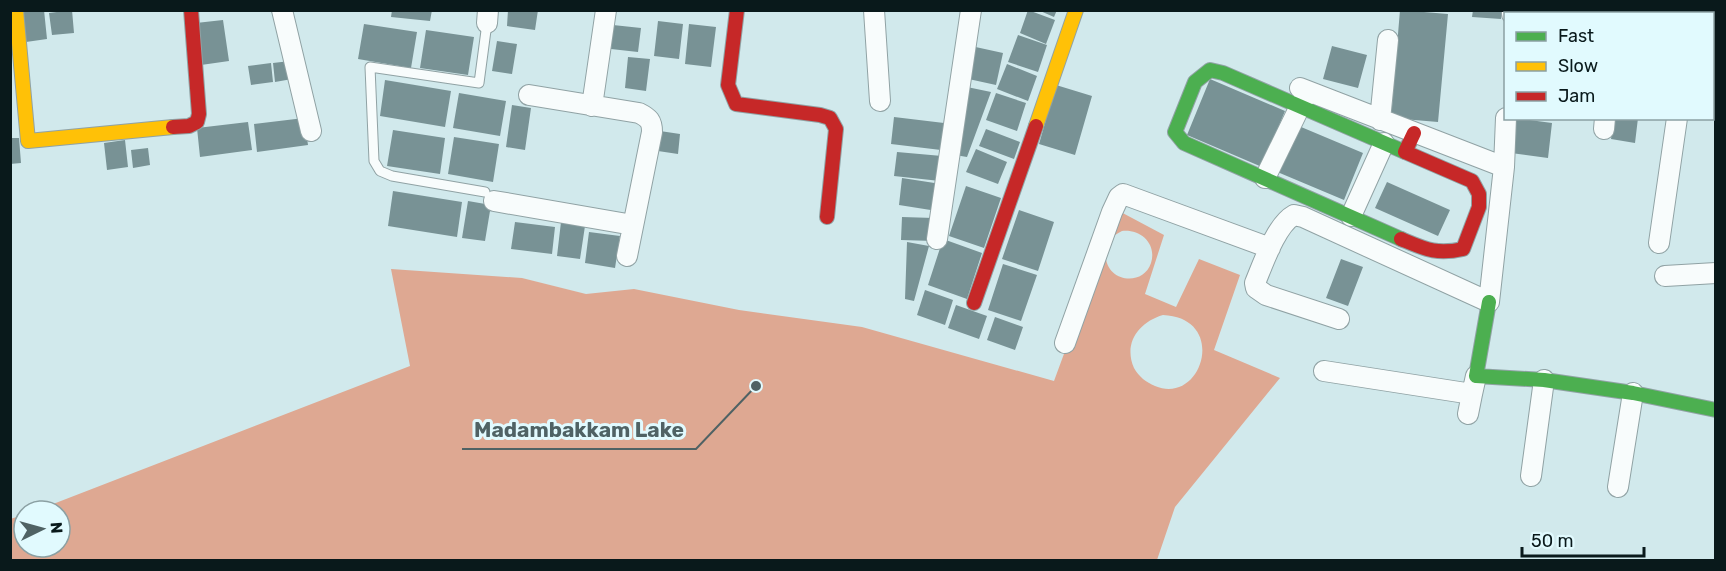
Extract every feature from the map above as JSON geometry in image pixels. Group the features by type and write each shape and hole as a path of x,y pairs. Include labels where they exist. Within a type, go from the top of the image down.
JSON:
{"street":[{"path":"16,10 28,141 189,126 197,122 199,114 191,10"},
{"path":"282,10 311,131"},
{"path":"592,106 606,10"},
{"path":"737,10 728,85 736,104 820,115 830,118 836,129 827,217"},
{"path":"874,10 880,101"},
{"path":"937,238 971,10"},
{"path":"974,303 1076,10"},
{"path":"1380,120 1388,40"},
{"path":"1302,95 1383,143 1472,181 1479,194 1479,207 1463,249 1431,252 1184,143 1175,132 1195,82 1210,70 1302,95 1380,120 1504,167"},
{"path":"529,95 639,113 649,119 652,132 627,256"},
{"path":"1265,178 1302,95"},
{"path":"1468,414 1489,302 1504,167 1506,120"},
{"path":"1659,243 1677,120"},
{"path":"1405,152 1414,133"},
{"path":"1351,216 1383,143"},
{"path":"1065,343 1112,212 1119,197 1123,194 1270,248"},
{"path":"489,197 633,225"},
{"path":"1339,319 1266,295 1256,288 1255,283 1270,248 1287,219 1294,215 1303,217 1489,302"},
{"path":"1665,276 1716,273"},
{"path":"1324,371 1474,385 1544,380 1632,393 1716,410"},
{"path":"1531,476 1544,380"},
{"path":"1618,487 1632,393"}],"lane":[{"path":"487,17 478,83 370,67 374,161 380,171 392,176 489,197"}],"shaded area":[{"path":"1117,210 1164,235 1145,294 1176,307 1199,259 1240,275 1214,350 1280,378 1175,507 1157,560 11,560 10,519 12,518 12,559 72,559 72,499 66,499 410,366 391,269 522,278 586,294 634,289 739,310 862,327 1054,381","holes":["1122,231 1129,231 1146,239 1152,250 1151,263 1146,271 1139,277 1131,279 1115,274 1106,258 1109,241","1163,315 1184,320 1196,330 1202,344 1201,359 1196,373 1185,384 1172,389 1155,386 1140,377 1134,368 1131,350 1135,335 1140,328 1154,318"]}],"building":[{"path":"44,10 47,39 26,42 22,12"},
{"path":"72,10 74,33 52,35 49,13"},
{"path":"392,10 432,10 430,21 391,17"},
{"path":"508,10 538,10 535,30 507,26"},
{"path":"1028,10 1055,20 1046,44 1020,33"},
{"path":"1038,10 1057,10 1054,17"},
{"path":"1400,10 1448,14 1438,122 1391,118"},
{"path":"1473,10 1502,10 1501,19 1472,17"},
{"path":"1581,10 1612,10 1612,12 1581,12"},
{"path":"1628,10 1656,10 1656,12 1628,12"},
{"path":"1714,13 1716,13 1716,37 1714,37"},
{"path":"223,20 229,61 201,65 196,23"},
{"path":"658,21 683,24 679,59 654,56"},
{"path":"364,24 417,32 411,68 358,59"},
{"path":"689,24 716,27 711,67 685,64"},
{"path":"613,25 641,28 638,52 611,49"},
{"path":"426,30 474,37 468,75 420,68"},
{"path":"1018,35 1047,45 1038,72 1008,62"},
{"path":"1714,39 1716,39 1716,82 1714,82"},
{"path":"497,41 517,44 512,74 492,71"},
{"path":"971,46 1003,53 996,85 964,78"},
{"path":"1332,46 1367,55 1358,88 1323,79"},
{"path":"628,57 650,59 646,91 625,88"},
{"path":"290,61 292,79 275,82 273,63"},
{"path":"271,63 273,82 251,85 248,66"},
{"path":"1007,64 1037,76 1028,101 997,89"},
{"path":"1210,79 1285,111 1262,167 1187,135"},
{"path":"385,80 451,91 445,127 380,116"},
{"path":"1056,85 1092,96 1075,155 1039,144"},
{"path":"967,87 991,92 967,157 955,155"},
{"path":"459,93 506,101 500,136 453,128"},
{"path":"996,93 1026,103 1017,131 986,120"},
{"path":"512,105 531,108 525,150 506,147"},
{"path":"894,117 944,123 941,150 891,144"},
{"path":"304,118 308,145 257,152 254,124"},
{"path":"1515,120 1552,123 1548,158 1511,153"},
{"path":"1614,120 1638,120 1635,143 1611,139"},
{"path":"248,122 252,150 200,157 197,128"},
{"path":"1294,124 1363,153 1344,200 1275,171"},
{"path":"986,129 1020,142 1014,159 979,146"},
{"path":"393,130 445,138 440,174 387,166"},
{"path":"660,131 680,134 678,154 658,151"},
{"path":"454,137 499,144 493,182 448,174"},
{"path":"10,138 19,138 21,163 10,164"},
{"path":"125,140 128,167 107,170 104,143"},
{"path":"148,148 150,165 133,168 131,150"},
{"path":"976,149 1007,162 998,184 966,172"},
{"path":"897,152 942,156 940,181 894,176"},
{"path":"902,178 941,184 937,211 899,205"},
{"path":"1387,182 1450,210 1438,236 1375,208"},
{"path":"966,186 1001,198 984,248 949,236"},
{"path":"393,191 462,202 457,237 388,226"},
{"path":"468,201 491,205 485,241 462,238"},
{"path":"1019,210 1054,222 1038,271 1002,259"},
{"path":"902,217 934,218 934,241 901,240"},
{"path":"515,222 555,227 552,254 511,249"},
{"path":"561,222 585,226 580,259 557,256"},
{"path":"589,232 620,236 615,268 585,263"},
{"path":"943,239 982,253 967,299 928,285"},
{"path":"907,242 929,246 914,301 905,299"},
{"path":"1341,259 1363,267 1348,306 1326,298"},
{"path":"1003,264 1037,275 1021,321 988,310"},
{"path":"925,290 953,300 945,325 917,315"},
{"path":"956,305 987,316 979,339 948,328"},
{"path":"995,317 1023,327 1015,350 987,340"}],"traffic: fast":[{"path":"1401,239 1184,143 1175,132 1195,82 1210,70 1223,73 1405,152"},
{"path":"1489,302 1476,376 1544,380 1633,393 1716,410"}],"traffic: slow":[{"path":"16,10 28,141 173,127"},
{"path":"1036,126 1076,10"}],"traffic: jam":[{"path":"173,127 189,126 197,122 199,114 191,10"},
{"path":"737,10 728,85 736,104 820,115 830,118 836,129 827,217"},
{"path":"974,303 1036,126"},
{"path":"1401,239 1431,250 1463,249 1479,207 1479,194 1472,181 1405,152 1414,133"}],"place":[{"name":"Madambakkam Lake","path":"756,386"}]}
